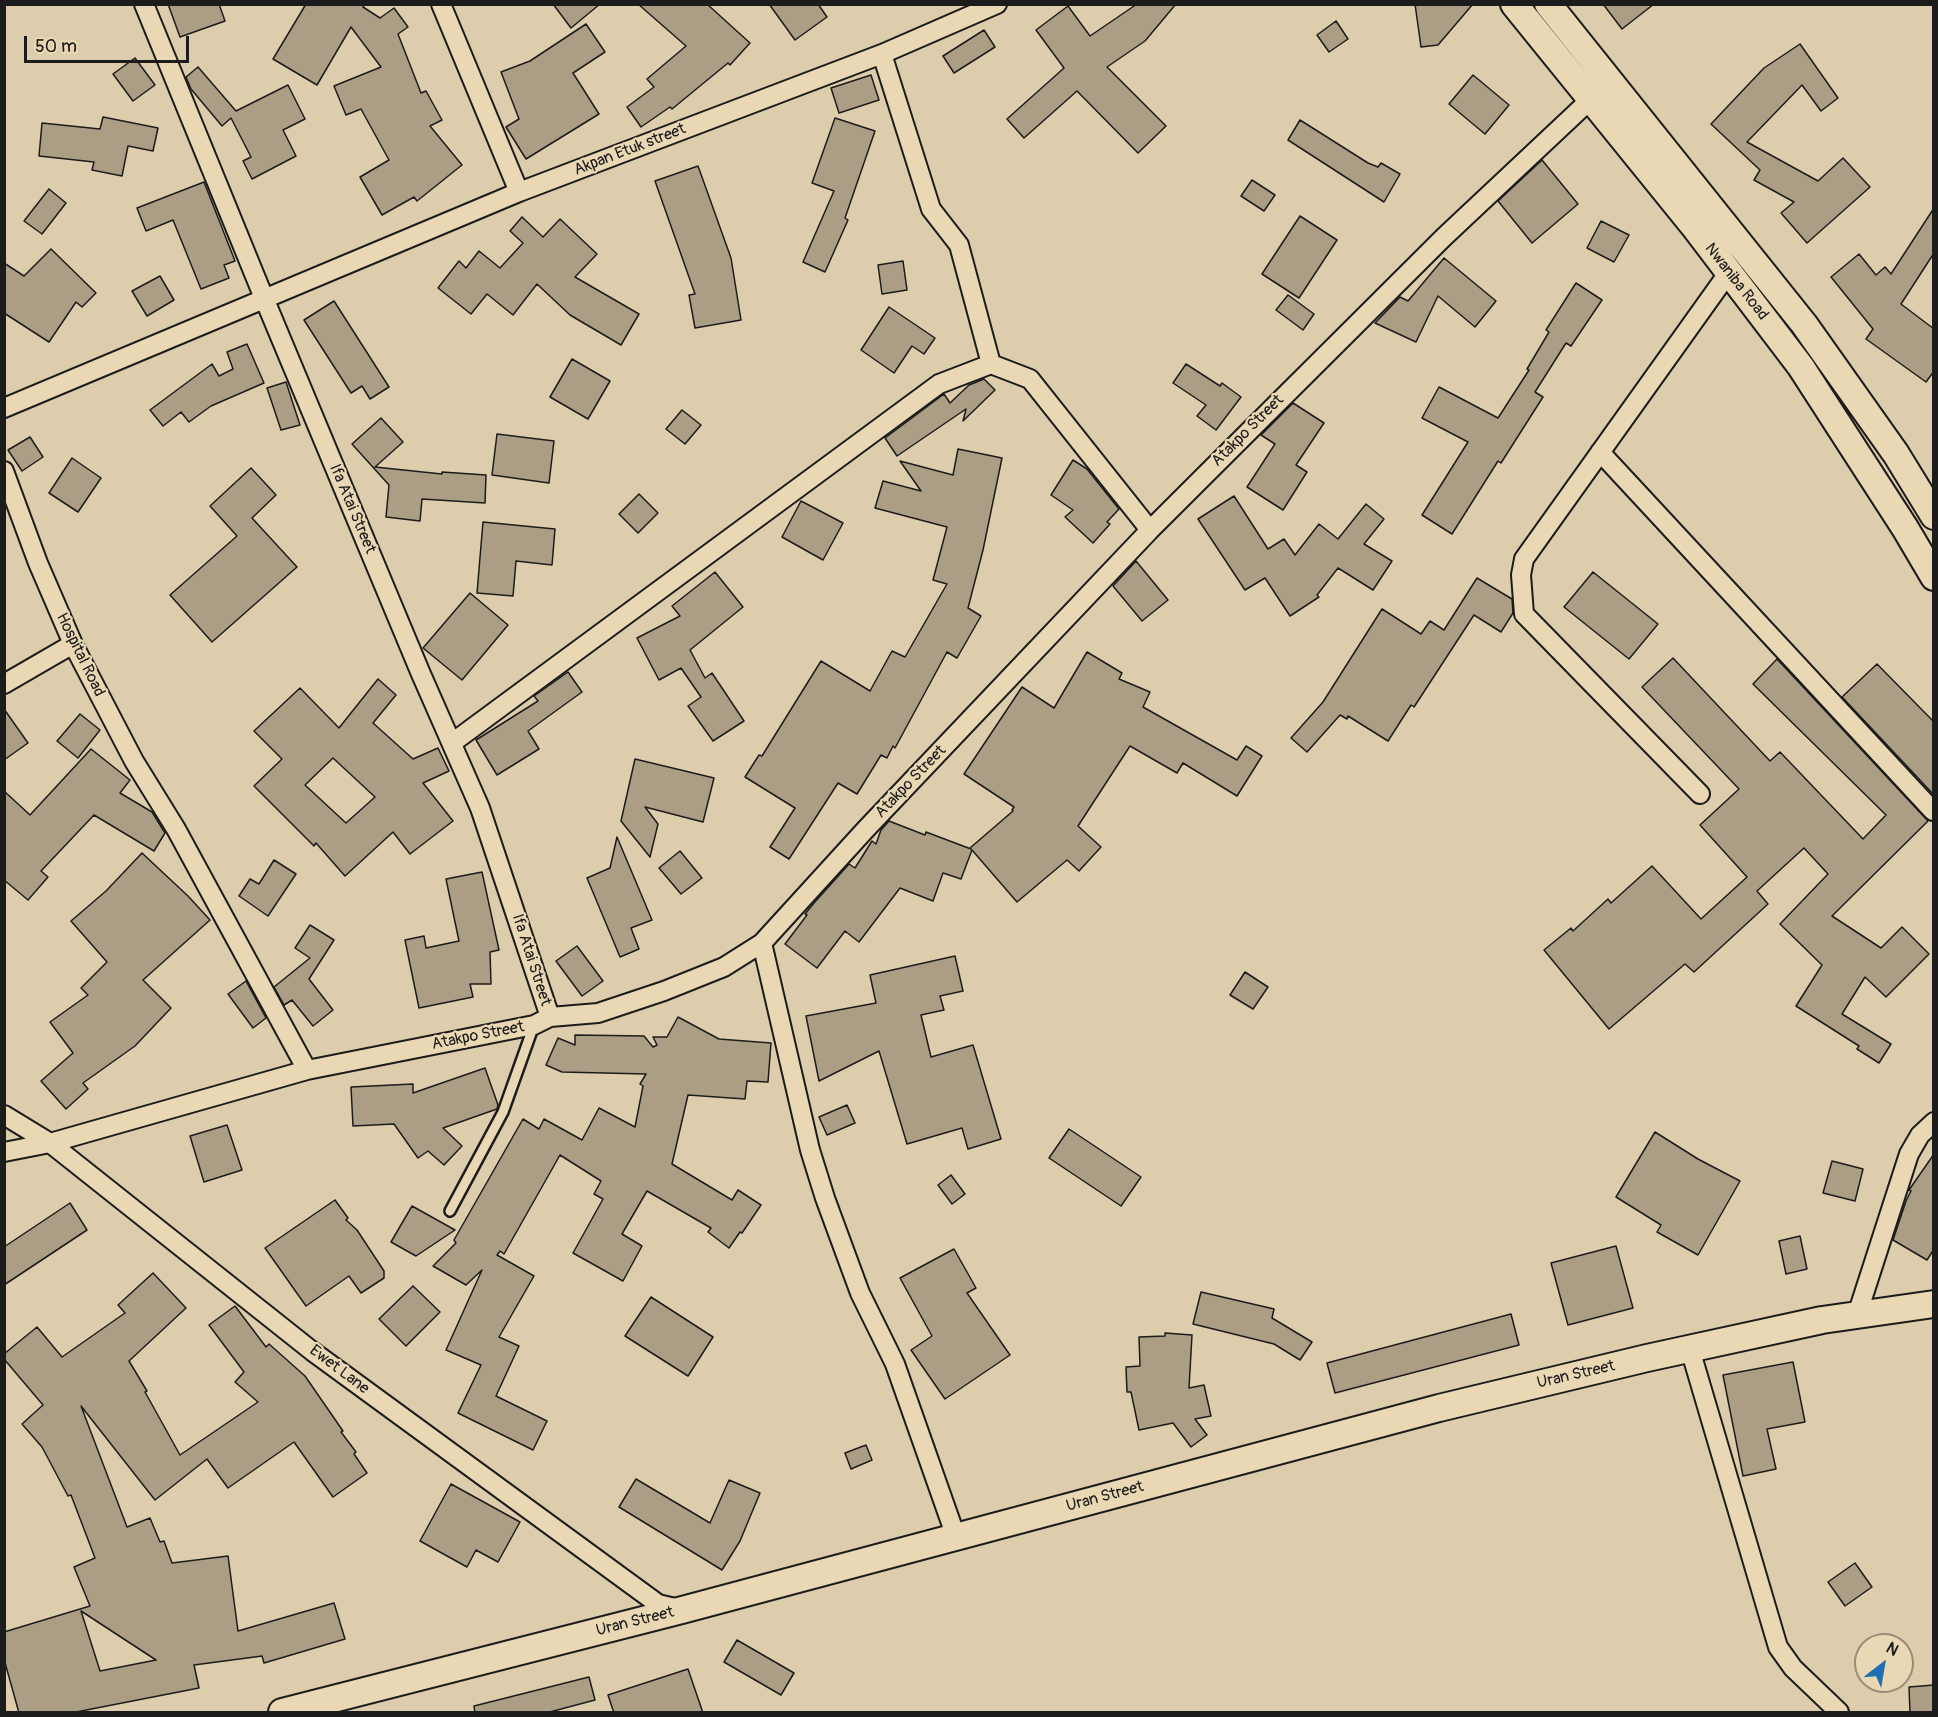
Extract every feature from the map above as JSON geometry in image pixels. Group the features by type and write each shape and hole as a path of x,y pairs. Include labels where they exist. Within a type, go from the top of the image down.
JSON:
{"street":[{"name":"Ifa Atai Street","path":"144,4 264,298 480,808 542,1021"},
{"path":"441,4 519,192"},
{"name":"Akpan Etuk street","path":"4,408 519,192 882,54 997,4"},
{"name":"Nwaniba Road","path":"1514,4 1729,272 1801,367 1934,577"},
{"path":"1548,4 1850,386 1934,516"},
{"path":"882,54 931,209 960,245 991,364"},
{"name":"Atakpo Street","path":"4,1152 50,1143 307,1070 542,1021 598,1013 664,991 724,966 762,943 866,829 1150,530 1444,237 1591,99"},
{"path":"1700,794 1524,614 1521,575 1524,559 1729,272"},
{"path":"452,743 939,384 991,364 1030,379 1150,530"},
{"path":"1600,452 1933,812"},
{"name":"Hospital Road","path":"4,471 38,563 73,644 134,761 176,829 307,1070"},
{"path":"4,684 73,644"},
{"path":"762,943 810,1150 825,1198 860,1293 895,1364 956,1537"},
{"name":"Ewet Lane","path":"4,1115 50,1143 312,1351 658,1604 682,1610"},
{"path":"1857,1315 1909,1154 1920,1135 1934,1122"},
{"name":"Uran Street","path":"282,1713 346,1704 682,1610 1439,1408 1822,1320 1934,1304"},
{"path":"1690,1349 1778,1647 1793,1668 1839,1713"}],"lane":[{"path":"450,1212 503,1112 542,1021"}],"building":[{"path":"168,4 219,4 225,21 180,37"},
{"path":"306,4 365,4 363,7 380,18 394,8 408,27 398,34 421,93 426,91 442,120 430,126 462,165 417,201 414,197 382,215 360,177 389,160 361,109 346,115 334,86 381,67 351,27 317,85 273,59"},
{"path":"553,4 600,4 571,28"},
{"path":"638,4 707,4 750,43 730,65 728,63 672,109 670,107 641,127 627,107 654,87 647,79 686,46"},
{"path":"769,4 818,4 827,17 795,40"},
{"path":"1137,4 1176,4 1145,41 1107,67 1166,126 1138,153 1077,91 1024,138 1007,119 1064,68 1036,30 1068,6 1090,36"},
{"path":"1415,4 1473,4 1438,45 1421,47"},
{"path":"1603,4 1654,4 1622,29"},
{"path":"1336,21 1348,39 1329,52 1317,35"},
{"path":"586,24 605,52 573,73 599,114 526,159 506,127 519,119 501,72 530,61"},
{"path":"984,30 995,47 954,73 943,56"},
{"path":"1800,44 1838,98 1821,111 1802,85 1747,142 1818,181 1843,158 1870,187 1807,243 1781,213 1794,202 1754,180 1760,170 1711,124 1764,68"},
{"path":"135,58 155,85 133,101 113,74"},
{"path":"198,67 236,111 288,85 305,119 283,130 296,156 252,179 243,161 251,157 231,118 222,126 191,89 186,77"},
{"path":"871,75 879,100 839,113 831,88"},
{"path":"1473,75 1509,105 1485,134 1449,104"},
{"path":"103,117 158,128 153,151 128,146 122,176 92,170 94,162 39,156 42,123 100,129"},
{"path":"835,118 875,131 845,218 848,220 825,272 803,262 834,191 812,183"},
{"path":"1300,120 1368,163 1378,167 1381,163 1400,174 1384,202 1288,140"},
{"path":"1542,160 1578,204 1532,243 1498,201"},
{"path":"698,166 731,258 741,320 695,328 689,295 695,294 655,181"},
{"path":"1252,180 1275,195 1264,211 1241,196"},
{"path":"204,182 235,261 224,265 229,278 201,289 173,220 146,231 137,208"},
{"path":"49,189 66,203 42,234 24,221"},
{"path":"1934,208 1934,253 1901,304 1934,329 1934,371 1926,382 1866,339 1873,329 1831,277 1859,254 1876,275 1885,267 1891,274"},
{"path":"1300,216 1337,240 1299,298 1262,274"},
{"path":"522,217 543,237 560,219 597,254 575,277 639,314 621,345 570,315 537,284 513,315 487,294 471,314 438,288 459,261 466,268 479,251 500,268 523,243 510,231"},
{"path":"1601,221 1629,235 1614,262 1587,248"},
{"path":"51,249 96,293 82,307 76,302 49,342 4,313 4,263 24,276"},
{"path":"1444,258 1496,301 1475,327 1438,296 1416,342 1375,323 1400,297 1408,301"},
{"path":"903,261 907,290 882,294 878,265"},
{"path":"160,276 174,300 147,316 132,291"},
{"path":"1576,283 1602,300 1571,346 1566,343 1535,392 1543,397 1501,463 1498,461 1452,534 1422,515 1468,442 1422,418 1439,387 1498,418 1529,370 1527,369 1549,332 1546,330"},
{"path":"1288,295 1314,314 1303,330 1276,310"},
{"path":"334,301 389,387 370,399 362,386 351,393 304,320"},
{"path":"889,307 935,338 924,354 912,346 894,373 861,350"},
{"path":"247,344 264,383 211,406 189,422 181,412 163,426 150,410 212,364 219,376 233,369 227,352"},
{"path":"572,359 610,381 588,419 550,397"},
{"path":"1186,364 1220,386 1222,383 1241,397 1216,430 1197,416 1206,405 1173,383"},
{"path":"984,379 995,390 963,421 966,409 897,456 885,438 944,394 950,403 969,385"},
{"path":"286,382 300,425 281,430 267,388"},
{"path":"1293,403 1324,423 1296,465 1307,472 1283,510 1247,487 1275,444 1261,435"},
{"path":"682,410 701,425 685,444 666,429"},
{"path":"381,418 403,442 375,467 442,474 442,472 486,475 485,503 422,499 420,521 386,517 389,485 352,444"},
{"path":"497,434 554,441 549,483 492,475"},
{"path":"30,437 43,457 22,471 8,450"},
{"path":"958,449 1002,458 983,550 968,608 981,616 957,658 947,652 895,748 893,746 887,758 881,755 857,794 838,783 789,859 770,847 795,808 745,777 759,755 762,756 821,661 870,691 892,651 905,657 947,584 933,580 947,527 875,508 883,481 921,491 900,461 953,475"},
{"path":"72,458 101,478 78,512 49,493"},
{"path":"1073,460 1087,469 1119,509 1107,522 1110,524 1093,543 1065,517 1073,510 1051,495"},
{"path":"251,468 276,495 252,518 297,567 212,642 170,595 237,536 210,506"},
{"path":"639,494 658,513 638,533 619,514"},
{"path":"1234,496 1268,549 1284,539 1295,555 1319,524 1338,539 1366,504 1384,519 1364,544 1392,561 1373,590 1338,568 1317,595 1319,597 1290,616 1265,578 1245,590 1198,519"},
{"path":"801,501 843,523 823,560 782,537"},
{"path":"483,522 555,529 552,565 516,561 513,596 477,593"},
{"path":"1136,561 1168,600 1142,621 1113,586"},
{"path":"715,572 743,607 690,650 705,678 712,673 744,721 713,741 688,706 701,697 681,668 659,680 637,638 680,616 672,606"},
{"path":"1593,572 1658,624 1629,659 1564,607"},
{"path":"1477,578 1512,599 1513,613 1501,632 1474,615 1414,707 1411,705 1388,741 1348,716 1347,719 1340,715 1307,752 1291,738 1323,702 1382,609 1421,634 1430,621 1444,630"},
{"path":"470,593 508,625 462,680 423,648"},
{"path":"1087,652 1122,673 1119,679 1150,692 1143,707 1237,760 1246,746 1262,756 1237,796 1183,763 1177,773 1130,746 1078,826 1101,847 1079,871 1067,860 1017,902 972,850 961,879 943,873 933,901 900,888 859,942 845,931 817,968 785,944 807,915 805,914 849,864 855,868 872,841 876,844 881,830 889,821 971,849 1013,811 1014,807 964,774 1022,687 1054,708"},
{"path":"1673,658 1770,761 1780,752 1863,839 1886,815 1753,684 1777,659 1928,821 1832,916 1881,948 1902,927 1929,954 1886,997 1865,977 1842,1014 1891,1044 1879,1063 1857,1049 1859,1046 1796,1006 1822,965 1780,924 1828,874 1804,848 1757,891 1768,904 1694,972 1685,964 1609,1029 1544,950 1571,928 1573,931 1608,899 1611,903 1652,866 1701,919 1747,877 1700,825 1739,789 1642,687"},
{"path":"1877,664 1934,722 1934,795 1842,697"},
{"path":"568,672 582,692 528,731 539,749 497,775 476,740 538,701 534,696"},
{"path":"378,679 396,695 373,723 413,759 438,748 449,771 423,783 453,821 410,854 393,832 345,876 316,843 314,846 254,786 282,759 254,731 300,688 339,728","holes":["333,758 375,797 346,823 305,785"]},
{"path":"4,709 28,743 4,760"},
{"path":"80,714 100,730 78,758 57,741"},
{"path":"91,749 130,780 120,793 152,812 165,833 154,851 94,815 41,871 48,877 28,900 4,880 4,791 30,815"},
{"path":"635,759 714,778 703,822 645,807 658,824 650,857 621,821"},
{"path":"617,837 652,920 631,928 639,949 620,957 587,878 610,868"},
{"path":"680,851 702,878 681,894 659,868"},
{"path":"142,853 210,920 143,980 171,1008 135,1046 83,1083 88,1089 66,1109 41,1081 73,1053 50,1022 88,995 81,988 107,962 71,921 106,891"},
{"path":"274,860 296,874 268,916 239,896 250,879 259,884"},
{"path":"482,872 499,950 490,952 491,984 470,984 473,997 419,1008 405,940 424,936 426,948 459,941 446,879"},
{"path":"310,925 334,940 309,979 333,1010 313,1026 292,1000 284,1005 274,987 310,958 295,948"},
{"path":"577,946 603,981 582,996 556,961"},
{"path":"955,956 963,991 940,996 944,1010 921,1015 931,1057 973,1045 1001,1139 968,1149 962,1128 907,1144 879,1051 819,1081 806,1016 876,1003 870,975"},
{"path":"1245,972 1268,987 1253,1009 1230,995"},
{"path":"246,981 266,1018 253,1028 228,994"},
{"path":"678,1017 719,1039 771,1043 768,1082 747,1081 745,1099 688,1095 672,1164 732,1200 738,1190 761,1205 729,1248 708,1232 711,1228 647,1191 622,1234 642,1246 623,1281 573,1253 603,1199 594,1194 601,1181 560,1155 504,1254 500,1251 497,1255 534,1276 499,1337 519,1346 496,1396 547,1421 533,1450 458,1413 481,1365 446,1350 482,1270 466,1285 433,1266 456,1243 454,1240 523,1119 539,1129 544,1119 582,1140 599,1108 635,1127 643,1086 640,1084 646,1074 562,1072 546,1065 558,1038 575,1045 575,1035 644,1036 653,1047 657,1045 653,1037 667,1037"},
{"path":"485,1068 498,1105 497,1109 443,1128 462,1146 444,1165 428,1151 418,1158 394,1124 353,1126 351,1087 413,1084 413,1093"},
{"path":"847,1105 855,1123 827,1135 819,1117"},
{"path":"227,1125 242,1170 204,1182 190,1136"},
{"path":"1069,1129 1141,1177 1121,1206 1049,1158"},
{"path":"1655,1132 1698,1159 1740,1181 1698,1255 1657,1232 1661,1225 1616,1197"},
{"path":"1934,1154 1934,1249 1927,1260 1893,1240 1911,1191 1909,1190"},
{"path":"1832,1161 1863,1169 1855,1201 1823,1193"},
{"path":"951,1175 965,1194 952,1204 938,1185"},
{"path":"335,1200 348,1218 346,1220 357,1230 384,1271 384,1278 361,1293 349,1276 306,1306 265,1248"},
{"path":"70,1203 87,1230 4,1285 4,1247"},
{"path":"412,1206 455,1230 416,1256 391,1242"},
{"path":"1800,1236 1807,1269 1786,1274 1779,1241"},
{"path":"1616,1246 1633,1308 1568,1325 1551,1263"},
{"path":"954,1249 976,1288 967,1293 1010,1355 945,1399 911,1350 932,1336 900,1278"},
{"path":"153,1273 186,1308 129,1361 180,1455 258,1402 235,1382 244,1372 209,1325 235,1306 266,1347 269,1344 305,1376 343,1431 341,1432 356,1452 354,1454 367,1473 333,1497 294,1442 228,1488 207,1459 155,1500 81,1406 127,1527 150,1518 160,1542 164,1541 172,1563 228,1556 238,1631 334,1603 345,1639 264,1663 262,1656 194,1665 199,1688 71,1713 19,1713 4,1659 4,1632 90,1606 74,1567 95,1558 71,1495 68,1496 42,1447 22,1424 43,1405 4,1359 4,1354 37,1327 62,1357 125,1313 118,1305","holes":["81,1611 156,1660 100,1671"]},
{"path":"413,1286 440,1312 406,1346 379,1319"},
{"path":"1201,1292 1274,1309 1272,1318 1312,1342 1300,1360 1274,1344 1193,1324"},
{"path":"651,1297 713,1337 688,1376 625,1336"},
{"path":"1511,1314 1519,1345 1335,1393 1327,1363"},
{"path":"1165,1333 1192,1335 1189,1388 1204,1385 1211,1416 1195,1419 1207,1435 1191,1447 1173,1423 1139,1430 1131,1392 1127,1392 1126,1367 1140,1366 1139,1337 1165,1336"},
{"path":"1793,1362 1805,1422 1767,1429 1776,1469 1743,1476 1723,1375"},
{"path":"866,1445 872,1460 851,1469 845,1453"},
{"path":"636,1479 710,1523 729,1480 760,1493 740,1541 722,1570 619,1507"},
{"path":"451,1484 520,1522 498,1562 476,1550 467,1567 420,1541"},
{"path":"1855,1563 1872,1587 1845,1606 1828,1582"},
{"path":"737,1640 794,1673 781,1695 724,1662"},
{"path":"688,1669 703,1713 614,1713 608,1695"},
{"path":"589,1677 595,1700 546,1713 475,1713 474,1706"},
{"path":"1934,1685 1934,1713 1910,1713 1909,1693 1914,1693 1914,1687"}]}
